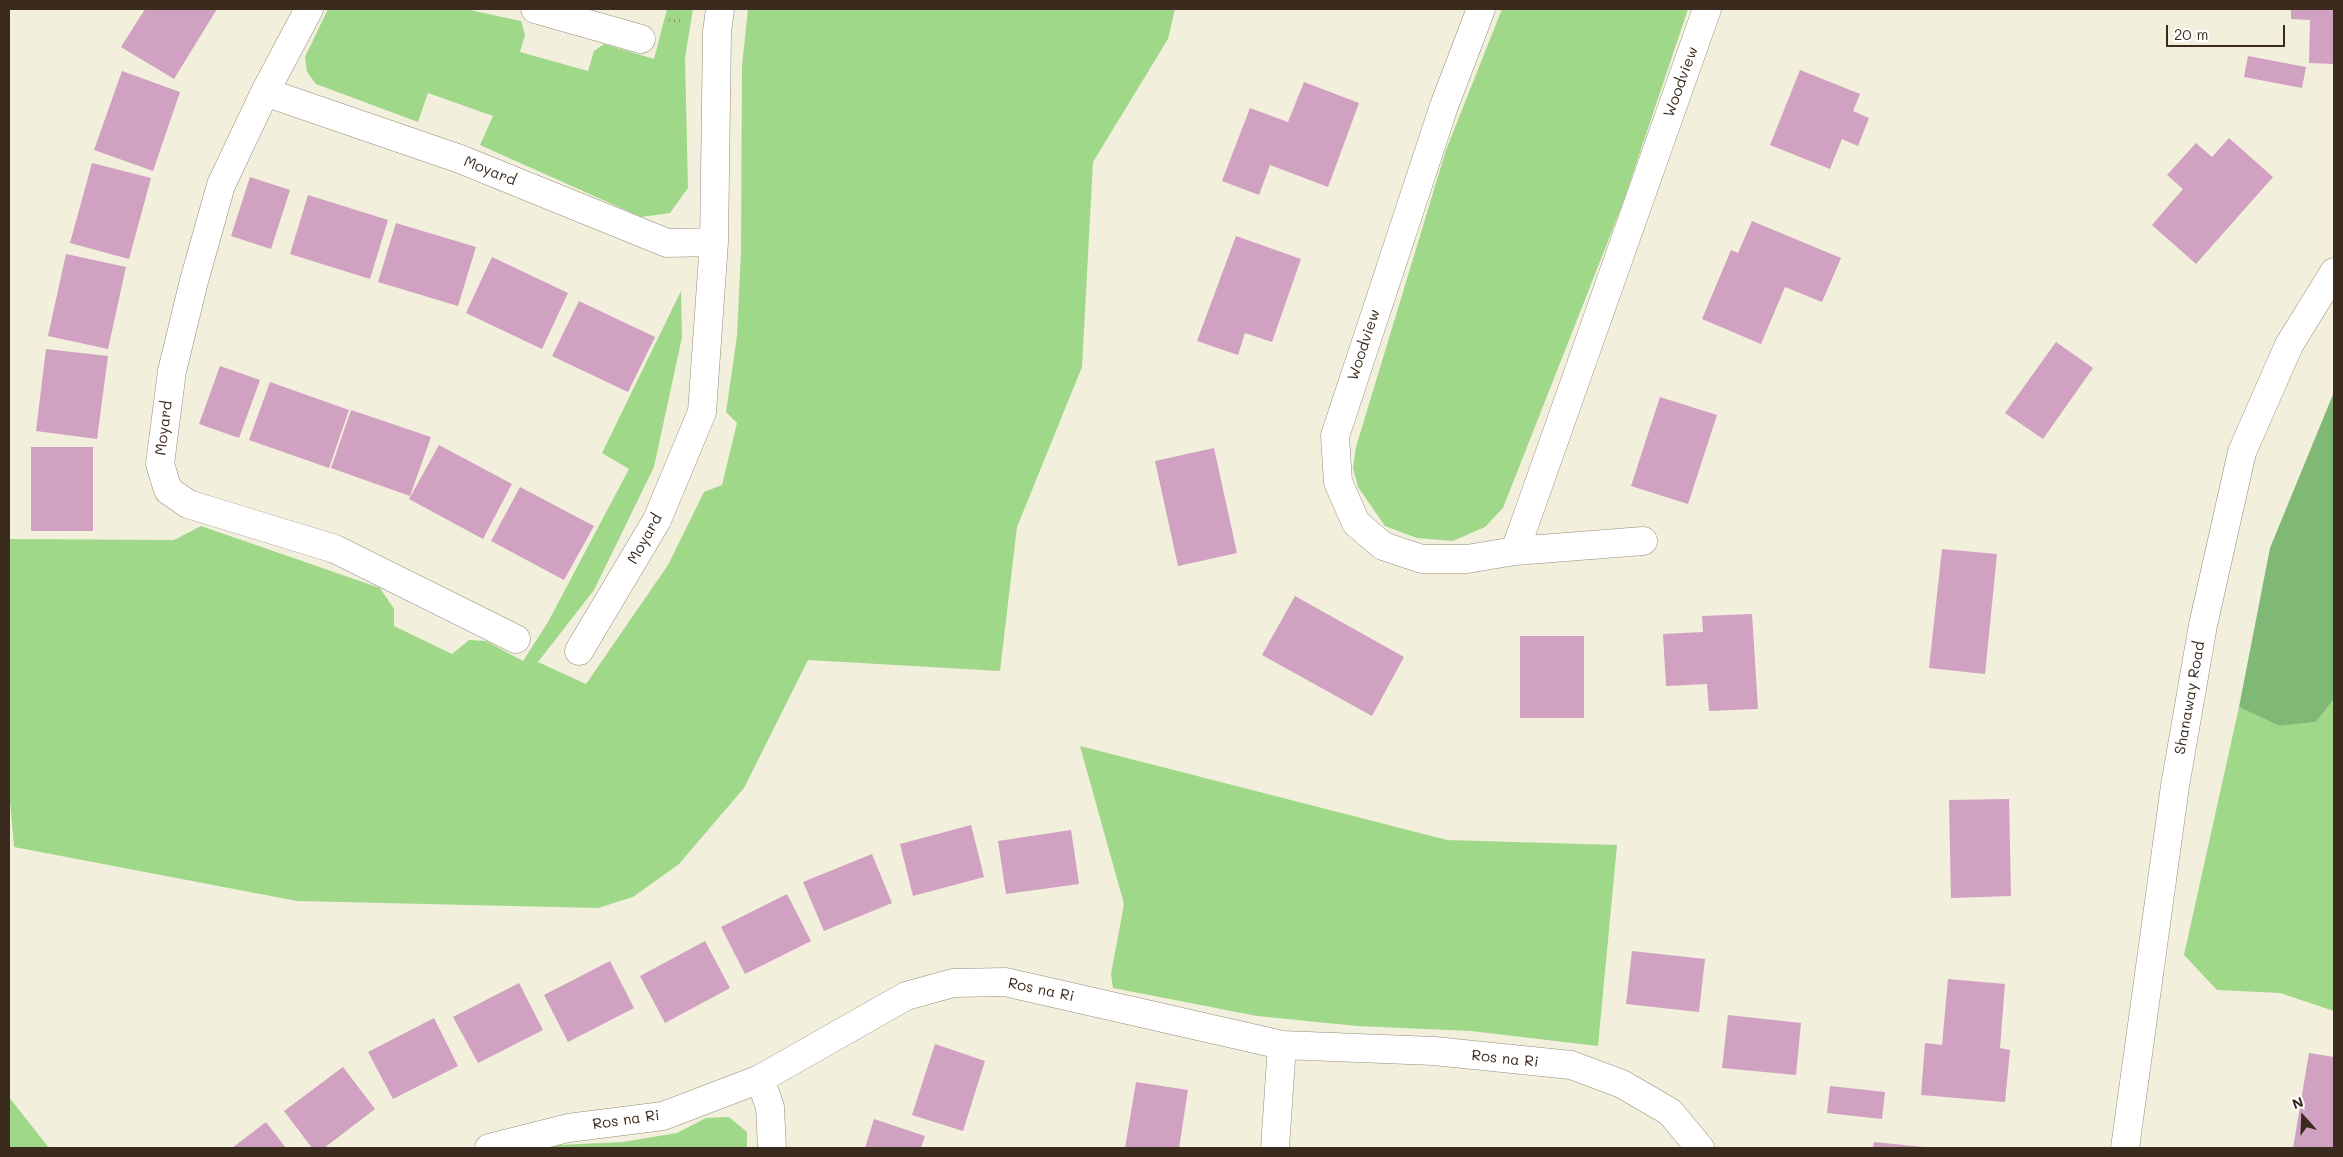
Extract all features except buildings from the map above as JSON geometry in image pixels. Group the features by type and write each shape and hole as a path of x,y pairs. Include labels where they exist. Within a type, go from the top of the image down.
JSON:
{"street":[{"name":"Moyard","path":"308,9 265,92 221,185 172,371 160,464 168,490 188,504 335,549 516,639"},
{"path":"535,9 641,39"},
{"name":"Woodview","path":"1481,9 1444,106 1334,436 1338,482 1356,523 1383,546 1422,559 1467,559 1515,551 1643,541"},
{"name":"Woodview","path":"1515,551 1707,9"},
{"name":"Moyard","path":"579,651 657,520 702,412 714,242 719,20"},
{"name":"Moyard","path":"265,92 460,158 667,243 714,242"},
{"name":"Shanaway Road","path":"2125,1148 2175,786 2203,625 2242,452 2289,345 2334,272"},
{"name":"Ros na Ri","path":"489,1148 568,1128 663,1116 760,1079 906,996 953,983 1005,982 1282,1045 1434,1051 1571,1066 1622,1084 1670,1112 1700,1148"},
{"path":"1275,1148 1282,1045"},
{"path":"760,1079 770,1107 772,1148"}],"path":[{"path":"641,39 656,19 687,22 719,20"}],"green space":[{"path":"328,9 465,9 521,21 525,35 520,52 588,71 594,51 604,44 654,59 667,9 693,9 685,58 688,188 670,213 641,217 480,145 493,116 428,93 418,122 316,84 307,72 305,57"},
{"path":"748,9 1175,9 1168,39 1093,162 1082,367 1017,527 1000,671 808,660 744,788 679,864 633,897 598,908 297,901 14,847 9,789 9,539 174,540 201,526 380,588 394,609 394,626 452,654 469,640 486,641 523,661 548,622 629,469 602,453 681,291 682,337 654,467 594,590 538,662 586,684 668,565 704,492 722,485 737,423 726,412 737,336 741,252 742,66"},
{"path":"1502,9 1688,9 1623,203 1503,508 1485,527 1453,541 1417,538 1385,526 1358,487 1353,468 1356,447 1446,150"},
{"path":"2334,392 2334,699 2316,722 2279,726 2239,707 2270,548"},
{"path":"2334,699 2334,1011 2280,993 2217,990 2184,955 2239,707 2279,726 2316,722"},
{"path":"1080,746 1447,840 1617,845 1598,1046 1471,1031 1357,1026 1257,1016 1113,988 1111,974 1124,904"},
{"path":"9,1097 49,1148 9,1148"},
{"path":"729,1117 747,1132 747,1148 548,1148 559,1145 623,1142 677,1133 706,1118"}]}
